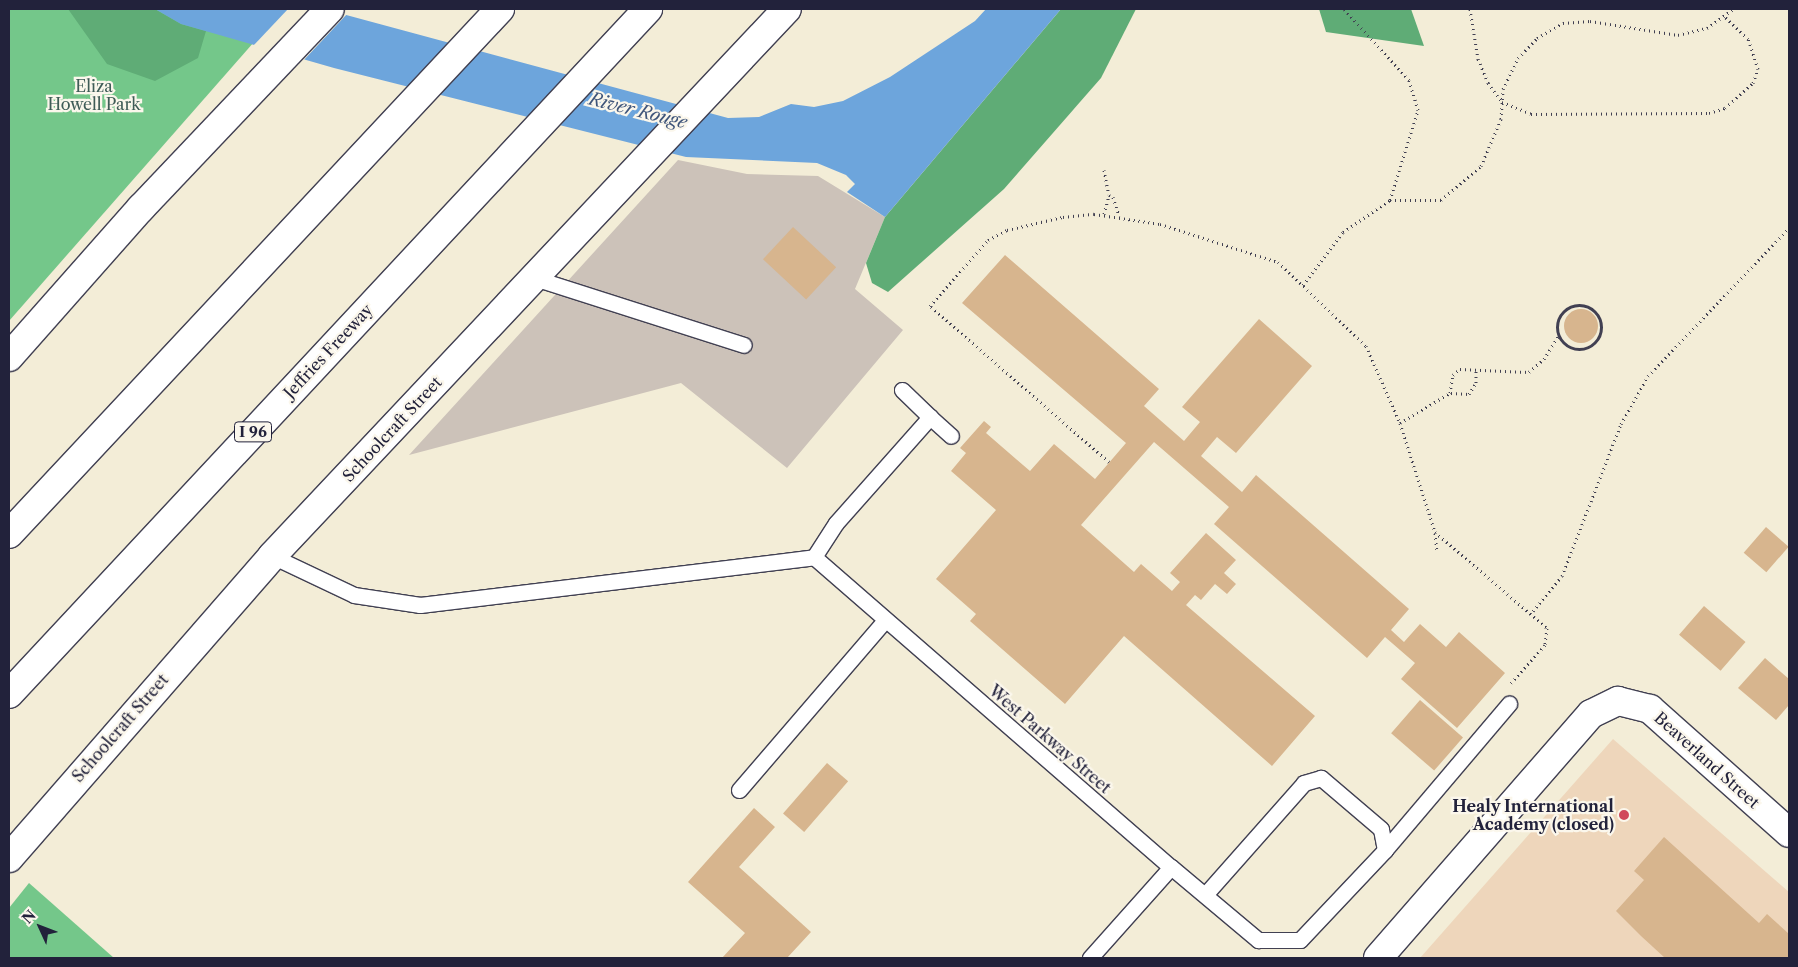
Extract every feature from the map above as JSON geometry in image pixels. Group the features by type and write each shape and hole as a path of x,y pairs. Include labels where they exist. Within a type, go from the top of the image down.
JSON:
{"main road":[{"path":"9,357 141,208 330,9"},
{"path":"9,534 354,160 500,9"},
{"name":"Jeffries Freeway","path":"9,694 648,9"},
{"name":"Schoolcraft Street","path":"9,858 272,556 787,9"},
{"name":"Beaverland Street","path":"1378,958 1591,714 1618,701 1650,709 1789,834"}],"lane":[{"path":"534,278 744,345"},
{"path":"902,390 951,436"},
{"path":"272,556 354,595 420,605 814,557 836,523 930,416"},
{"name":"West Parkway Street","path":"814,557 1171,867 1258,940 1300,940 1385,850 1509,704"},
{"path":"739,790 885,620"},
{"path":"1205,895 1304,783 1313,780 1322,778 1381,829 1385,850"},
{"path":"1090,958 1171,867"}],"path":[{"path":"1344,9 1417,95 1411,138 1390,200"},
{"path":"1470,9 1478,59 1502,102 1531,114 1709,113 1725,108 1754,83 1758,69 1748,38 1724,16"},
{"path":"1303,285 1343,232 1390,200 1441,200 1460,186 1492,146 1503,89 1518,58 1537,38 1563,23 1590,21 1678,35 1707,28 1733,9"},
{"path":"1104,170 1109,195 1104,214"},
{"path":"1109,195 1114,197 1119,216"},
{"path":"1110,462 930,306 988,240 1006,230 1063,217 1104,214 1196,232 1256,252 1278,262 1366,346 1400,423 1435,532 1437,552"},
{"path":"1533,611 1562,576 1621,424 1648,376 1789,228"},
{"path":"1450,393 1454,375 1460,369 1529,372 1544,359 1559,335 1559,318 1570,308 1591,309 1600,321 1596,342 1583,349 1570,347 1559,335"},
{"path":"1400,423 1450,393 1469,394 1476,383 1476,371"},
{"path":"1435,532 1533,611 1549,636 1487,711 1496,720"}],"shaded area":[{"path":"678,160 747,174 818,176 885,217 855,289 903,330 787,468 681,383 409,455"},
{"name":"Healy International Academy (closed)","path":"1613,739 1789,892 1789,958 1420,958"}],"green space":[{"name":"Eliza Howell Park","path":"9,9 283,9 9,321"},
{"path":"68,9 155,9 181,24 206,31 198,58 155,81 107,64"},
{"path":"1061,9 1136,9 1101,78 1004,189 888,292 872,283 866,263 885,217"},
{"path":"1319,9 1411,9 1424,46 1326,32"},
{"path":"29,883 114,958 9,958 9,908"}],"water":[{"name":"River Rouge","path":"155,9 324,9 728,118 759,117 791,104 814,107 843,101 890,77 975,21 986,9 1061,9 885,217 847,192 855,184 846,175 817,163 686,157 334,68 181,24"}],"pier":[{"path":"288,9 334,9 348,13 302,62 252,47"}],"building":[{"path":"793,227 836,267 806,299 763,259"},
{"path":"1005,255 1159,389 1144,406 1184,441 1200,422 1182,407 1259,319 1312,366 1236,453 1217,437 1201,456 1242,492 1256,475 1409,609 1391,630 1404,642 1420,624 1446,647 1459,632 1505,673 1457,728 1401,679 1415,663 1385,637 1367,658 1214,524 1229,507 1154,442 1081,525 1134,572 1141,564 1172,591 1180,582 1170,573 1206,533 1236,560 1224,573 1236,584 1227,594 1215,584 1201,600 1195,595 1186,605 1315,716 1272,766 1124,636 1065,704 970,621 976,614 936,579 996,510 951,471 966,453 960,448 984,421 991,427 986,433 1030,471 1054,444 1095,479 1126,443 962,303"},
{"path":"1581,309 1593,314 1598,326 1593,338 1581,343 1569,338 1564,326 1569,314"},
{"path":"1766,527 1789,547 1766,572 1744,553"},
{"path":"1704,606 1746,642 1721,671 1679,635"},
{"path":"1765,658 1789,679 1789,705 1776,720 1738,688"},
{"path":"1420,700 1463,737 1434,771 1391,733"},
{"path":"827,763 848,781 804,832 783,814"},
{"path":"754,808 775,827 739,867 811,932 787,958 722,958 745,933 688,882"},
{"path":"1664,837 1759,923 1767,914 1789,934 1789,958 1665,958 1641,936 1616,911 1644,880 1634,871"}],"place":[{"name":"Healy International Academy (closed)","path":"1624,815"}]}
